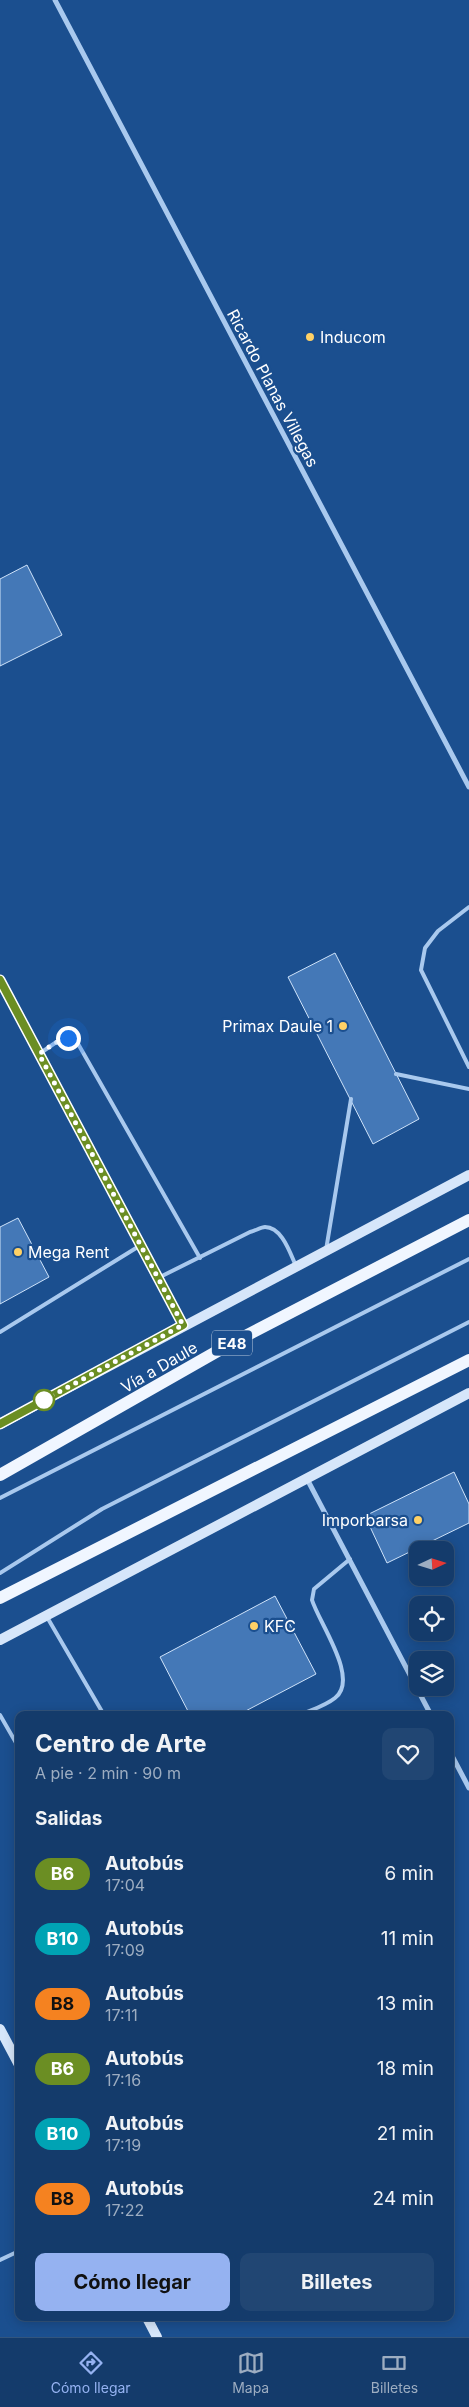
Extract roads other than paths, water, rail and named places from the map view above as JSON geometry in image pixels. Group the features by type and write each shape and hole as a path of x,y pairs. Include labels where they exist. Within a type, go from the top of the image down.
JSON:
{"main road":[{"name":"Vía a Daule","path":"0,1424 183,1325 469,1175"},
{"name":"Vía a Daule","path":"0,1475 230,1344 469,1220"},
{"path":"0,1598 469,1360"},
{"path":"0,1640 306,1477 469,1393"},
{"path":"0,2028 15,2057"},
{"path":"149,2321 157,2337"}],"street":[{"name":"Ricardo Planas Villegas","path":"55,0 469,787"},
{"path":"0,980 183,1325"},
{"path":"306,1477 429,1711"},
{"path":"454,1760 469,1788"}],"lane":[{"path":"469,907 438,931 425,948 421,970 469,1066"},
{"path":"39,1054 55,1043 68,1038 77,1042 200,1258"},
{"path":"396,1074 469,1089"},
{"path":"326,1250 351,1099"},
{"path":"158,1278 250,1232 265,1227 275,1230 284,1241 296,1266"},
{"path":"0,1332 141,1245"},
{"path":"0,1498 469,1259"},
{"path":"0,1573 102,1508 469,1322"},
{"path":"308,1711 336,1698 344,1685 343,1669 312,1600 314,1589 350,1558"},
{"path":"46,1615 102,1711"},
{"path":"0,1715 15,1741"},
{"path":"0,2260 15,2253"}],"place":[{"name":"Inducom","path":"310,337"},
{"name":"Primax Daule 1","path":"343,1026"},
{"name":"Mega Rent","path":"18,1252"},
{"name":"Imporbarsa","path":"418,1520"},
{"name":"KFC","path":"254,1626"}]}
